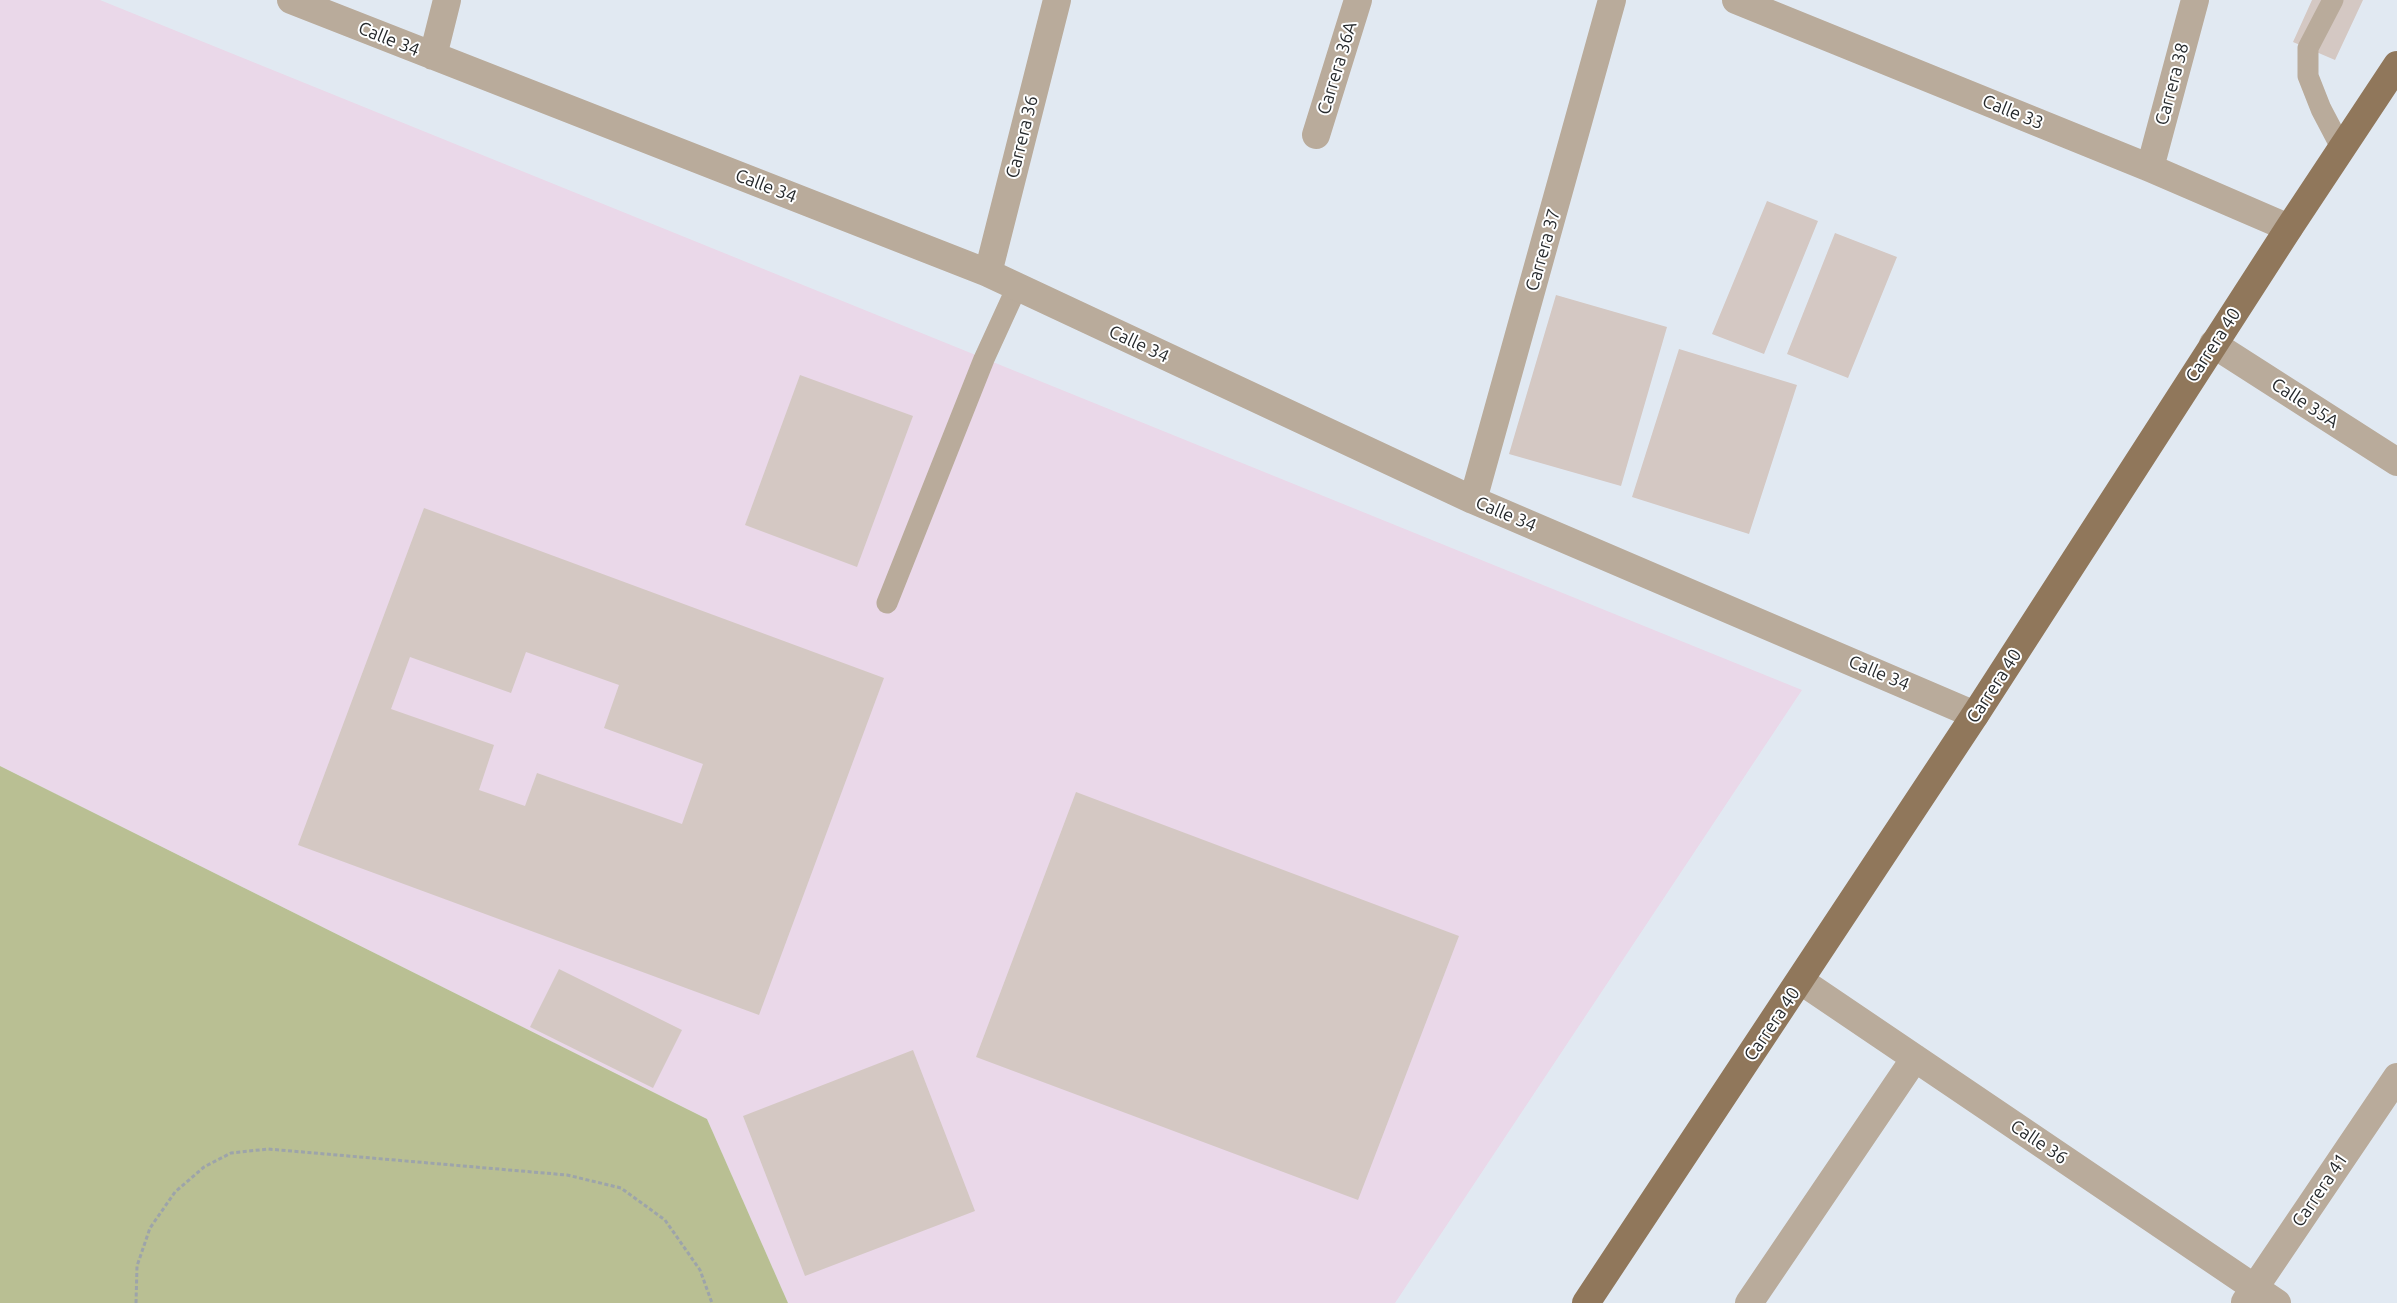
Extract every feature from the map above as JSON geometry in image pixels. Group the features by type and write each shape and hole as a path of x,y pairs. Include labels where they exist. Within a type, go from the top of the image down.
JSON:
{"main road":[{"name":"Carrera 40","path":"1586,1303 1801,981 1975,715 2288,228 2397,65"}],"street":[{"name":"Calle 34","path":"291,0 988,273 1473,500 1975,715"},
{"path":"433,56 447,0"},
{"name":"Carrera 36","path":"988,273 1057,0"},
{"name":"Carrera 36A","path":"1316,135 1358,0"},
{"name":"Carrera 37","path":"1473,500 1612,0"},
{"name":"Calle 33","path":"1736,0 2150,168 2288,228"},
{"name":"Carrera 38","path":"2150,168 2194,0"},
{"name":"Calle 35A","path":"2214,344 2397,462"},
{"name":"Calle 36","path":"1801,981 1914,1058 2249,1295 2278,1303"},
{"path":"1749,1303 1914,1058"},
{"name":"Carrera 41","path":"2249,1295 2397,1077"}],"lane":[{"path":"2333,0 2308,48 2308,76 2321,110 2342,149"},
{"path":"887,603 984,359 1017,287"}],"path":[{"path":"136,1303 138,1266 150,1228 175,1192 204,1167 231,1154 268,1149 567,1175 621,1188 664,1220 700,1270 712,1303"}],"shaded area":[{"path":"0,0 100,0 1802,690 1395,1303 788,1303 707,1119 0,766"}],"green space":[{"path":"0,766 707,1119 788,1303 0,1303"}],"building":[{"path":"2312,0 2363,0 2335,60 2293,42"},
{"path":"1767,201 1818,221 1764,354 1712,334"},
{"path":"1835,233 1897,257 1848,378 1787,354"},
{"path":"1556,295 1667,327 1621,486 1509,454"},
{"path":"1679,349 1797,385 1749,534 1632,497"},
{"path":"800,375 913,416 857,567 745,525"},
{"path":"424,508 884,678 759,1015 298,845","holes":["526,652 619,685 604,728 703,764 682,824 537,773 525,806 479,790 494,745 391,709 410,657 511,693"]},
{"path":"1076,792 1459,936 1358,1200 976,1057"},
{"path":"559,969 682,1030 653,1088 530,1027"},
{"path":"913,1050 975,1211 805,1276 743,1116"}]}
